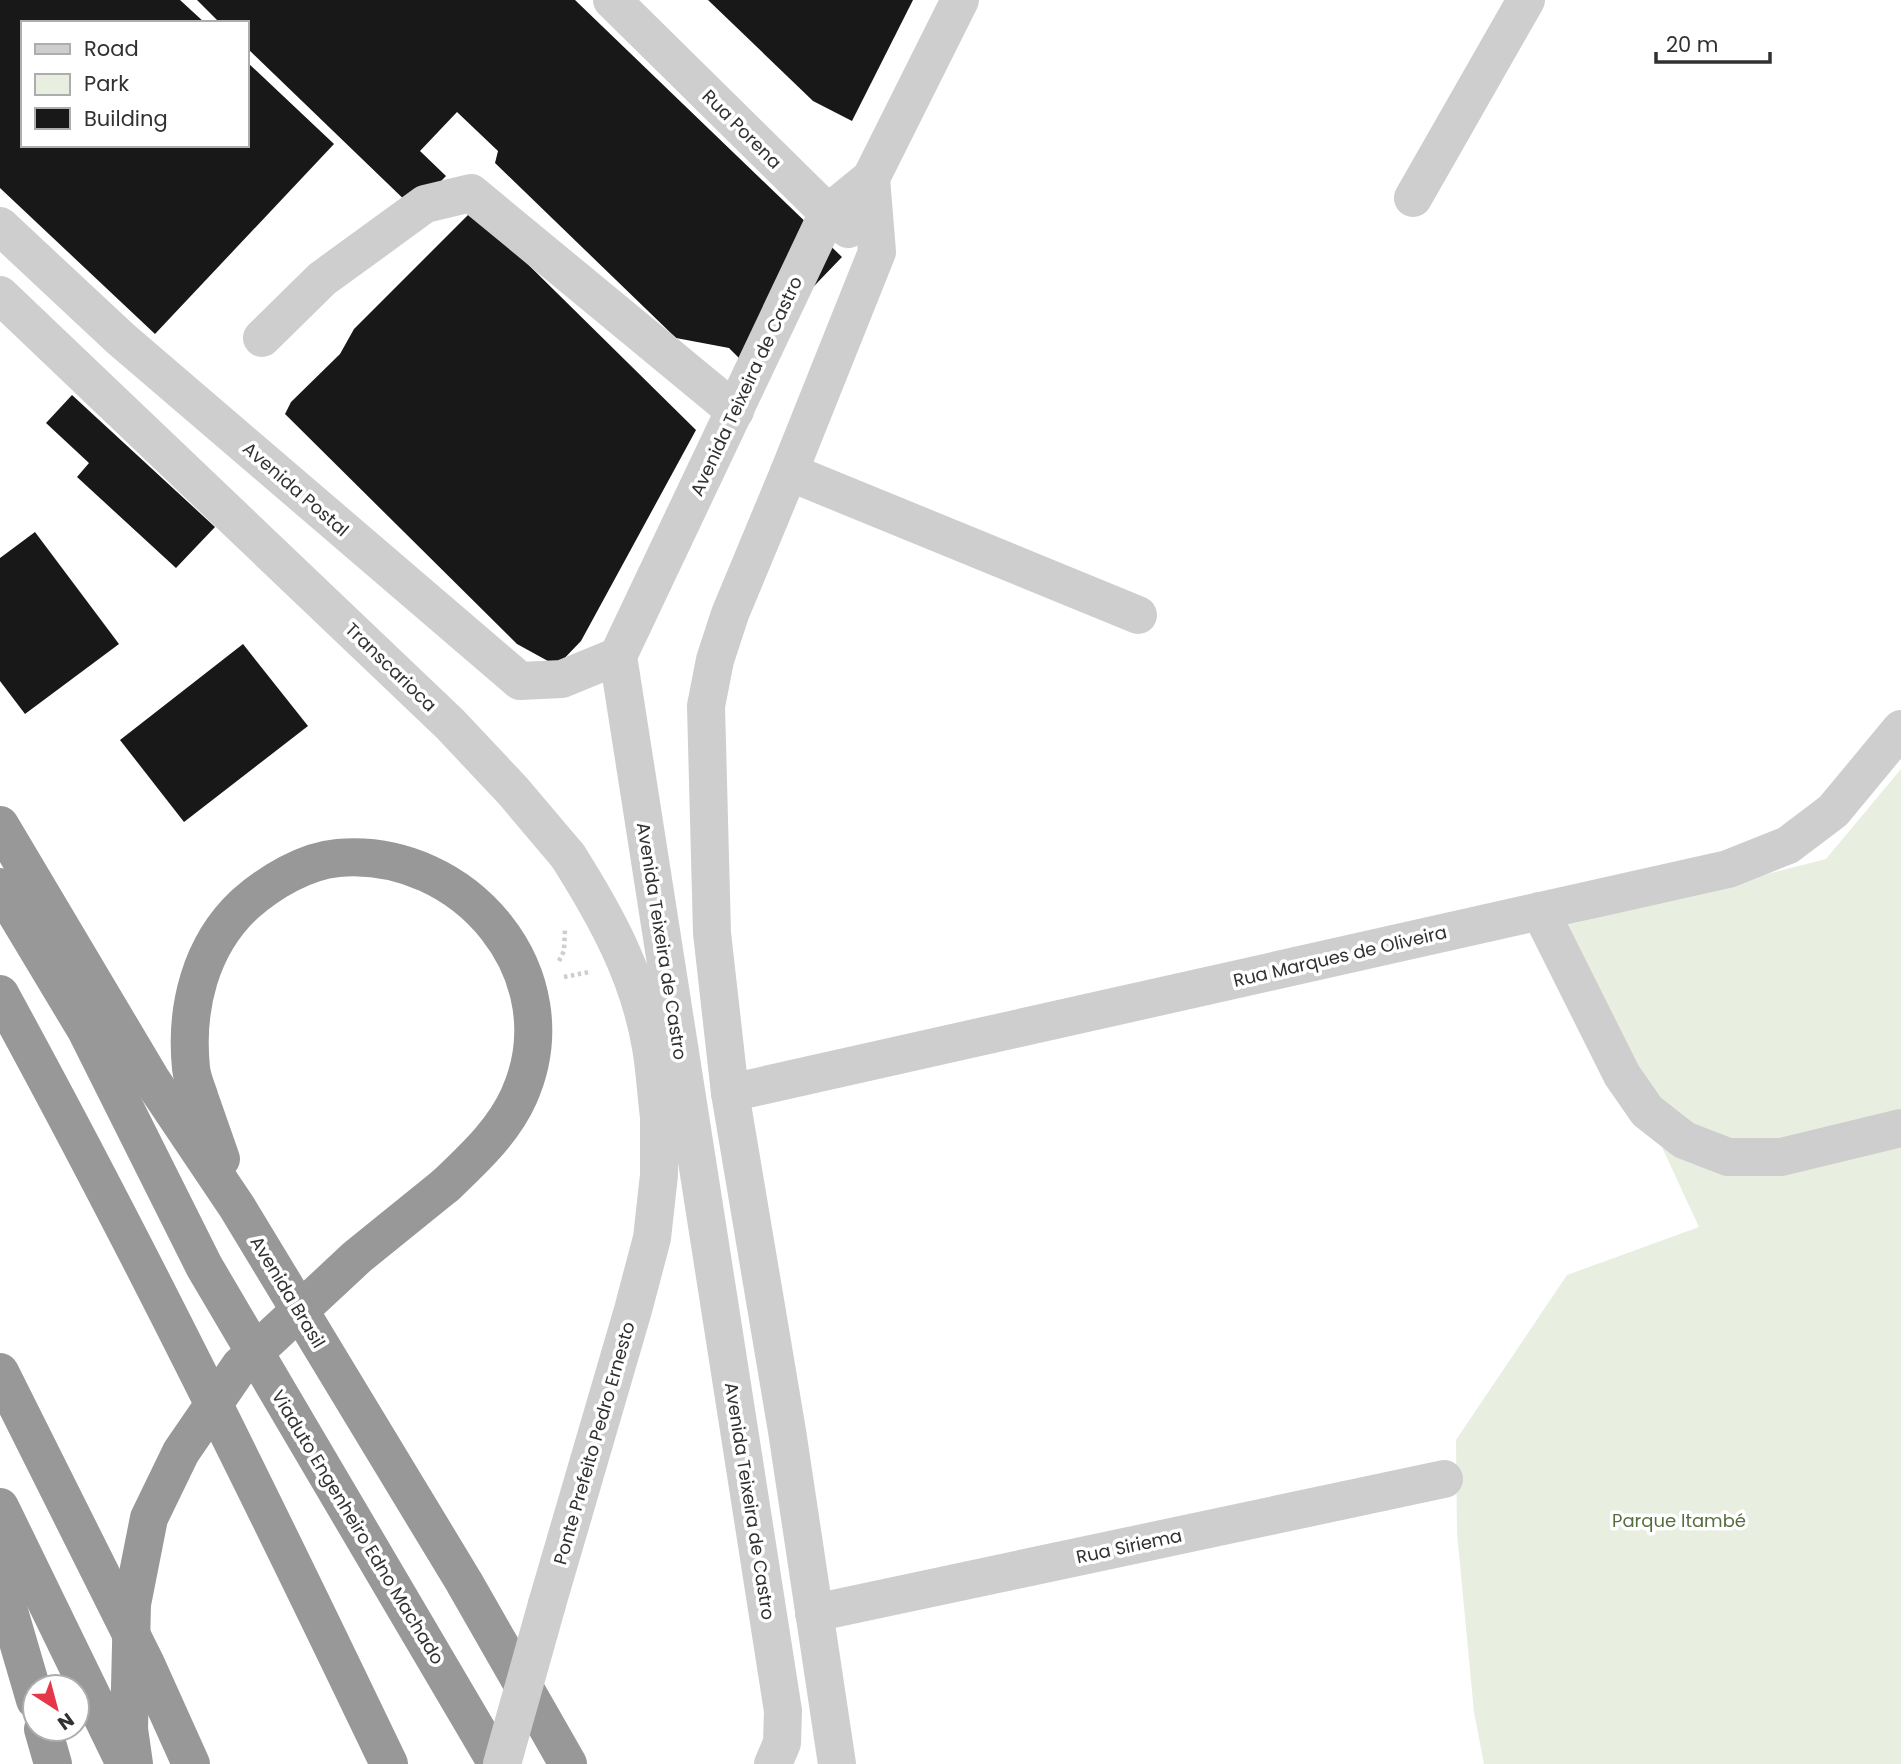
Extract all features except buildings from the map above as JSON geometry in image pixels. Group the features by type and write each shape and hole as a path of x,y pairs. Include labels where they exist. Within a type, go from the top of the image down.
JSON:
{"highway":[{"name":"Avenida Brasil","path":"0,825 151,1079 237,1207 464,1582 568,1764"},
{"path":"134,1764 129,1729 132,1604 149,1518 181,1452 240,1366 357,1256 446,1185 487,1146 519,1097 533,1052 533,1011 520,963 497,926 467,896 432,874 379,859 337,858 301,868 263,888 230,918 209,951 195,986 189,1029 191,1072 237,1207"},
{"path":"0,887 86,1030 212,1279"},
{"path":"0,932 148,1196 212,1279"},
{"path":"0,994 83,1146 325,1630 389,1764"},
{"name":"Viaduto Engenheiro Edno Machado","path":"212,1279 499,1764"},
{"path":"0,1372 146,1664 191,1764"},
{"path":"0,1507 125,1764"},
{"path":"0,1561 5,1616 25,1673"},
{"path":"47,1743 53,1764"}],"street":[{"name":"Rua Porena","path":"612,0 828,213 877,252"},
{"name":"Avenida Teixeira de Castro","path":"773,1764 782,1743 783,1711 618,656 828,213 871,178 960,0"},
{"path":"1413,198 1525,0"},
{"path":"837,1764 787,1431 730,1093 712,933 706,706 715,660 730,614 877,252 871,178"},
{"path":"262,338 322,279 425,204 471,194 734,411"},
{"name":"Avenida Postal","path":"0,226 121,339 520,681 562,679 618,656"},
{"name":"Transcarioca","path":"0,295 450,724 513,791 568,856 602,910 631,972 651,1046 659,1117"},
{"path":"789,472 1138,615"},
{"name":"Rua Marques de Oliveira","path":"730,1093 1728,869 1788,845 1833,811 1901,729"},
{"path":"1540,911 1622,1075 1647,1111 1684,1140 1728,1157 1781,1157 1901,1128"},
{"name":"Ponte Prefeito Pedro Ernesto","path":"499,1764 652,1238 659,1175 659,1117"},
{"name":"Rua Siriema","path":"814,1613 1444,1479"},
{"path":"537,1712 577,1764"}],"path":[{"path":"560,978 592,971"}],"green space":[{"name":"Parque Itambé","path":"1901,769 1901,1764 1484,1764 1474,1712 1457,1533 1456,1440 1567,1275 1699,1227 1560,927 1826,859"}]}
